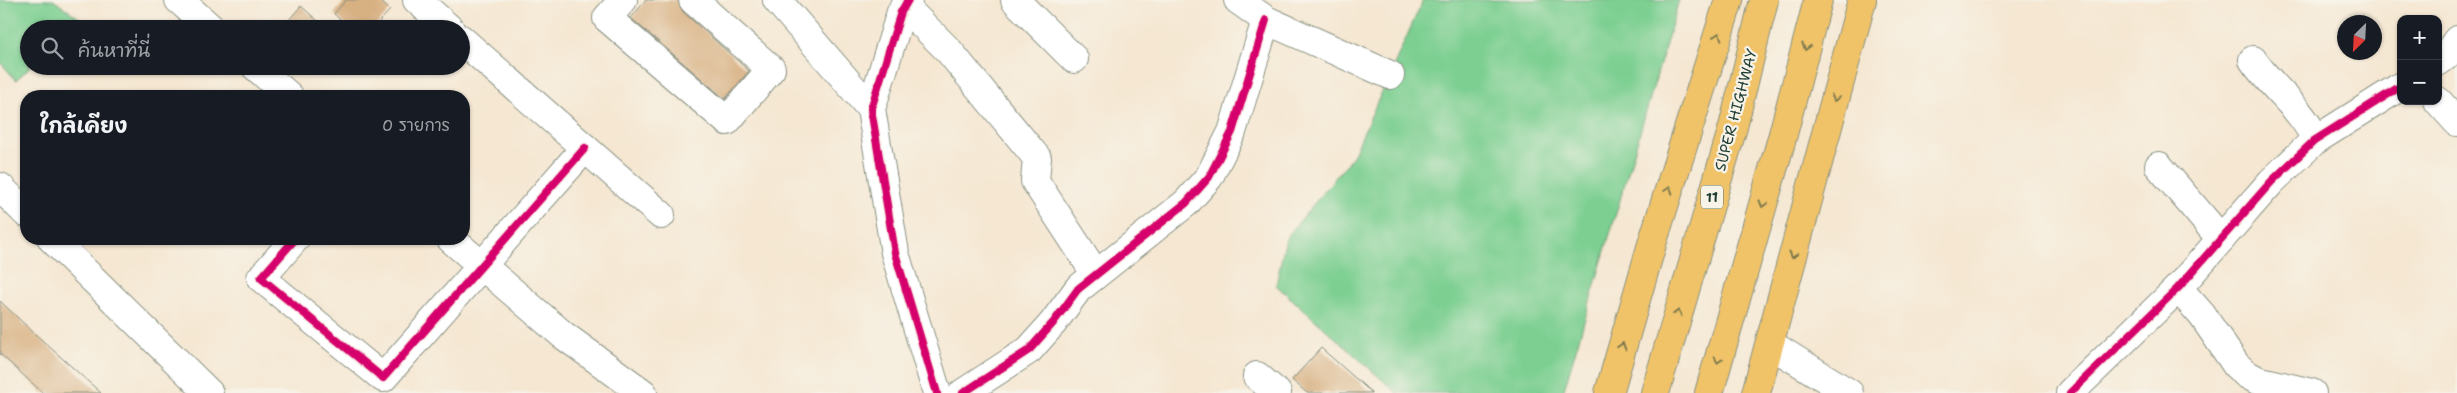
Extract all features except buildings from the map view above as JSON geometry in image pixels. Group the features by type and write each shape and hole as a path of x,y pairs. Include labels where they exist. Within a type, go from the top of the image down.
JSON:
{"main road":[{"path":"1609,393 1652,244 1729,0"},
{"name":"SUPER HIGHWAY","path":"1655,393 1733,127 1764,0"},
{"path":"1709,393 1782,138 1818,0"},
{"path":"1756,393 1862,0"}],"street":[{"path":"179,0 202,20"},
{"path":"417,0 440,20"},
{"path":"623,0 607,18 727,120 771,69 693,0"},
{"path":"777,0 871,109"},
{"path":"1015,0 1074,59"},
{"path":"1238,0 1266,20 1390,75"},
{"path":"937,393 895,253 871,109 906,3 949,50 1037,158 1035,181 1095,273"},
{"path":"963,393 1028,350 1053,323 1078,289 1095,273 1186,203 1209,177 1232,132 1266,20"},
{"path":"2441,60 2446,56 2457,40"},
{"path":"470,47 661,215"},
{"path":"2253,60 2266,79 2309,124 2316,140"},
{"path":"265,75 282,90"},
{"path":"2070,393 2178,288 2271,182 2316,140 2397,89"},
{"path":"2442,105 2457,122"},
{"path":"290,245 261,278 383,378 585,148"},
{"path":"2159,166 2221,239"},
{"path":"0,187 20,207"},
{"path":"58,245 209,393"},
{"path":"458,245 563,335 643,393"},
{"path":"2178,288 2202,315 2236,365 2246,374 2257,380 2312,393"},
{"path":"1770,344 1849,393"}],"green space":[{"path":"0,0 53,0 82,20 20,20 21,75 16,80 0,62"},
{"path":"1423,0 1679,0 1563,393 1397,393 1276,285 1286,238 1353,156"}],"cycle path":[{"path":"908,0 901,12 871,109 895,253 937,393"},
{"path":"963,393 1029,350 1053,323 1078,289 1186,203 1209,177 1232,132 1266,20"},
{"path":"2070,393 2178,288 2271,182 2314,141 2397,89"},
{"path":"290,245 261,278 383,378 585,148"}]}
